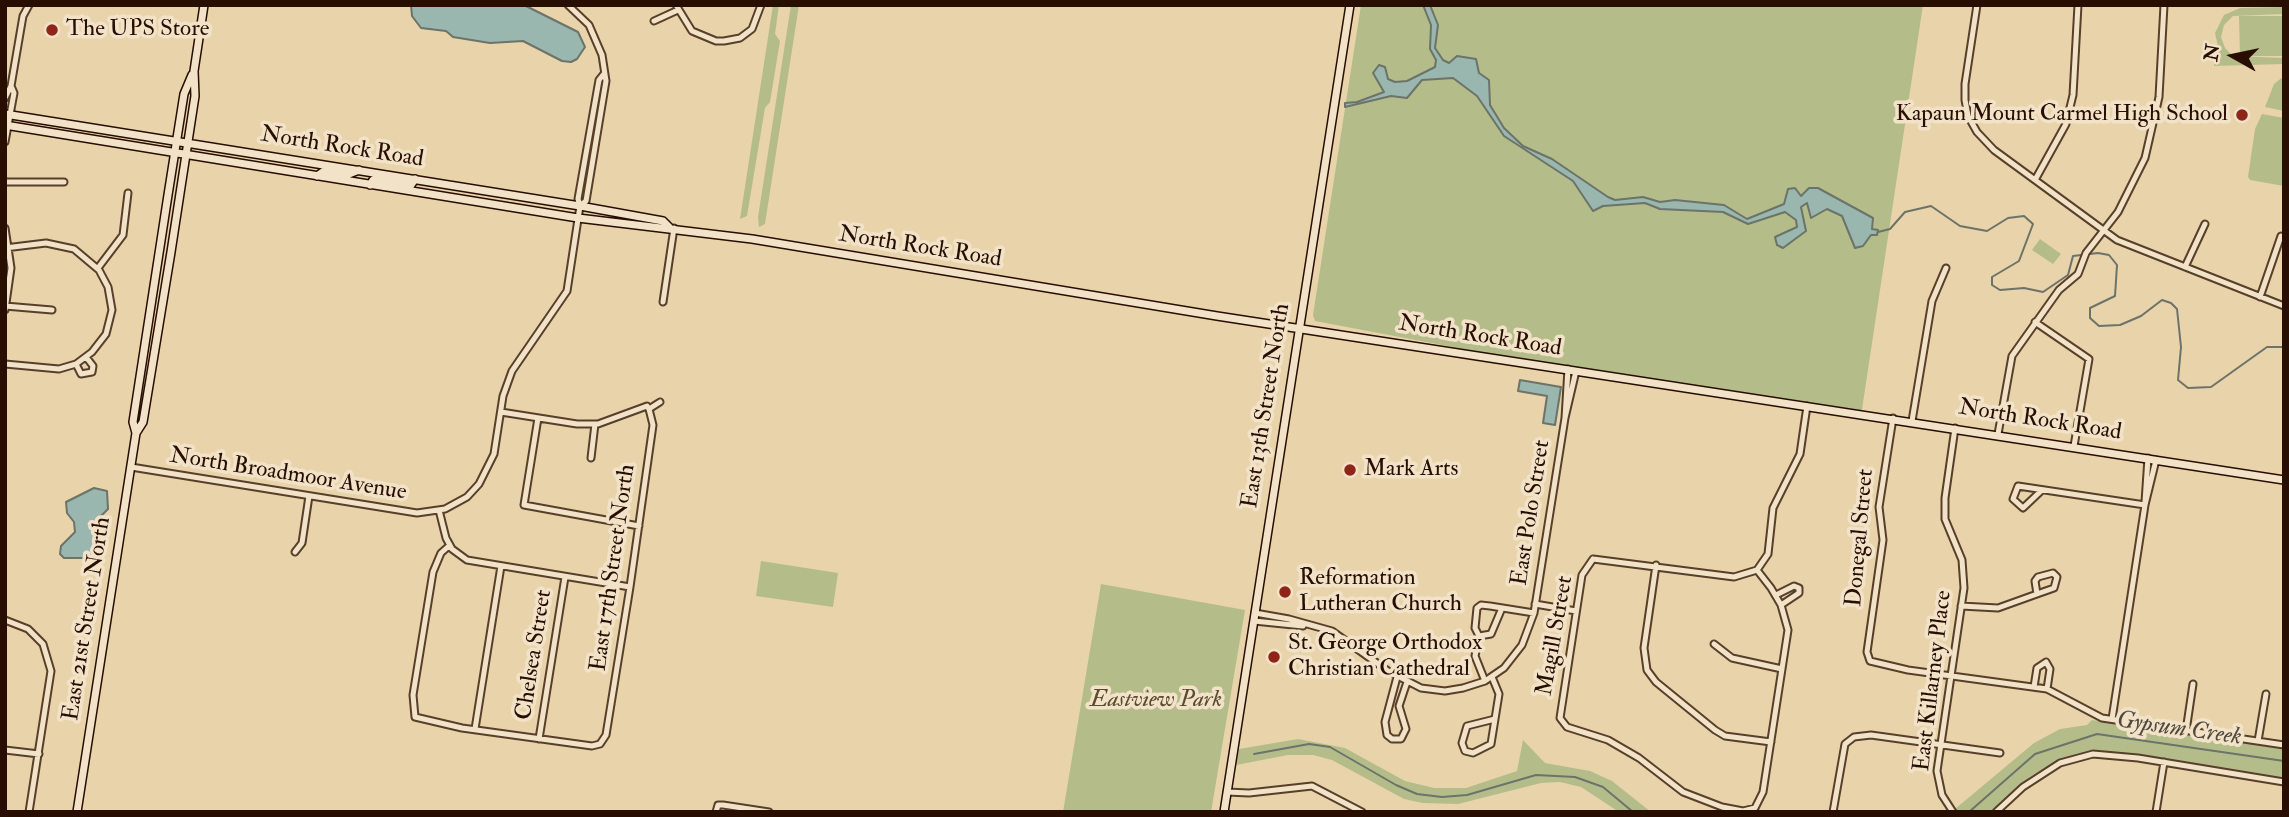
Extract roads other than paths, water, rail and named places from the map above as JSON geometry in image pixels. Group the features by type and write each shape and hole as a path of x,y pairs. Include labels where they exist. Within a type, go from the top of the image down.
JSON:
{"main road":[{"name":"East 21st Street North","path":"136,432 143,422 186,155 204,5"},
{"name":"East 13th Street North","path":"1224,812 1350,5"},
{"name":"East 21st Street North","path":"76,812 131,467 136,432 133,422 184,94 194,71"},
{"name":"North Rock Road","path":"8,114 580,206 663,221 672,228"},
{"name":"North Rock Road","path":"7,126 579,218 661,229 672,228 1299,329 1998,434 2284,480"},
{"path":"317,176 324,171 349,174 359,170"},
{"path":"370,185 373,180 411,186 415,179"}],"street":[{"path":"5,98 11,86 23,16 29,5"},
{"path":"568,5 589,25 602,55 606,81 586,201 580,206 567,291 512,371 494,453 479,484 467,497 439,510 450,545 467,560 630,587"},
{"path":"654,21 677,8 692,30 716,41 732,41 752,29 761,5"},
{"path":"1977,5 1965,84 1970,119 1977,133 1994,150 2117,240 2284,306"},
{"path":"2035,180 2066,124 2073,94 2078,5"},
{"path":"1998,434 2009,366 2016,348 2059,290 2078,274 2086,253 2127,196 2145,158 2159,97 2164,5"},
{"path":"5,142 8,114 14,93 11,86"},
{"path":"5,182 64,182"},
{"path":"98,268 123,235 128,193"},
{"path":"2185,267 2205,224"},
{"path":"5,228 11,277 5,307 52,310"},
{"path":"663,302 672,228"},
{"path":"2260,297 2281,236"},
{"path":"5,364 59,369 76,364 86,357 106,334 110,316 108,287 98,268 87,257 60,245 7,248"},
{"path":"1912,421 1932,301 1946,268"},
{"path":"2035,322 2089,361 2074,446"},
{"path":"76,364 81,374 92,372 93,366 86,357"},
{"name":"East Polo Street","path":"1534,613 1572,370"},
{"path":"501,412 595,424 647,406 649,410 660,402"},
{"path":"1757,570 1776,595 1788,630 1771,743 1725,736 1715,730 1656,682 1647,670 1644,648 1656,565 1734,577 1757,570 1768,554 1773,508 1800,454 1807,405"},
{"name":"East 17th Street North","path":"539,739 592,747 600,744 606,735 653,425 649,410"},
{"path":"524,505 538,418"},
{"name":"Donegal Street","path":"1892,418 1879,507 1883,540 1867,652 1870,661 1950,676"},
{"path":"591,458 595,424"},
{"name":"East Killarney Place","path":"1953,812 1942,794 1937,771 1964,588 1962,560 1945,519 1945,498 1955,428"},
{"path":"2112,719 2152,459"},
{"name":"North Broadmoor Avenue","path":"131,467 417,513 439,510"},
{"path":"2042,490 2023,508 2013,499 2018,486 2145,505"},
{"path":"295,552 302,543 309,496"},
{"path":"515,508 524,505 639,526"},
{"path":"450,545 435,564 412,709 415,717 539,739"},
{"name":"Magill Street","path":"1656,565 1593,559 1582,575 1562,721 1567,727 1618,746 1683,792 1722,807 1743,811 1755,808 1763,792 1771,743"},
{"path":"475,729 501,566"},
{"path":"1961,606 1998,608 2054,588 2057,577 2053,573 2038,577 2035,581 2037,594"},
{"name":"Chelsea Street","path":"539,739 565,577"},
{"path":"1776,595 1794,586 1799,587 1799,593 1781,605"},
{"path":"1535,604 1576,611"},
{"path":"1254,617 1332,631 1397,677 1445,691 1485,681 1504,668 1522,645 1534,613 1481,605 1477,608 1475,631 1479,636 1475,656 1485,681"},
{"path":"1479,636 1491,634 1502,608"},
{"path":"5,620 28,629 43,644 51,671 29,812"},
{"path":"1714,644 1732,657 1783,669"},
{"path":"2034,687 2037,668 2046,662 2050,669 2047,689"},
{"path":"1950,676 2047,689 2074,705 2112,719 2284,744"},
{"path":"1397,677 1385,722 1387,735 1392,739 1401,738 1406,729 1399,706 1407,682"},
{"path":"1492,677 1499,694 1495,719 1487,748 1473,753 1465,751 1462,743 1467,726 1495,719"},
{"path":"2186,731 2193,684"},
{"path":"2258,741 2266,694"},
{"path":"1833,812 1845,744 1854,737 1871,735 2000,753"},
{"path":"5,750 38,754"},
{"path":"1996,812 2023,787 2060,763 2093,754 2164,762 2284,782"},
{"path":"2156,812 2164,762"},
{"path":"1227,792 1249,793 1291,786 1312,786 1362,812"},
{"path":"717,809 769,812"}],"water":[{"path":"411,5 524,5 578,32 585,47 577,59 571,62 562,61 523,41 490,43 453,37 446,31 421,28 412,16"},
{"path":"1423,5 1430,5 1438,25 1435,48 1443,60 1449,63 1457,56 1476,59 1479,73 1489,80 1490,105 1504,128 1523,146 1552,159 1608,197 1615,200 1643,197 1660,202 1675,200 1724,205 1747,219 1784,204 1788,189 1795,188 1801,196 1809,188 1818,188 1873,218 1872,229 1878,230 1877,235 1871,235 1863,246 1855,248 1842,216 1827,209 1811,218 1807,203 1801,207 1806,231 1783,248 1777,245 1775,237 1797,227 1796,220 1785,212 1748,224 1723,212 1660,209 1645,203 1603,206 1593,211 1573,181 1504,136 1477,96 1453,78 1422,80 1407,98 1391,96 1345,107 1345,103 1357,102 1384,92 1373,73 1379,65 1385,67 1388,79 1395,82 1407,81 1435,67 1436,60 1430,49 1431,25"},
{"path":"1520,380 1561,387 1555,425 1543,423 1547,396 1518,391"},
{"path":"94,488 107,491 108,509 96,521 97,540 90,558 64,558 60,554 61,546 75,532 74,522 67,513 66,502"}],"waterway":[{"path":"1878,232 1890,229 1905,212 1931,206 1960,226 1987,231 2008,218 2024,216 2033,224 2019,261 1992,277 1992,285 2000,290 2024,288 2043,292 2068,275 2073,256 2098,253 2109,255 2117,265 2115,296 2090,308 2090,318 2099,326 2120,325 2141,316 2162,300 2171,303 2177,309 2181,347 2178,380 2188,388 2211,387 2267,347 2284,347"},
{"name":"Gypsum Creek","path":"1969,812 2035,754 2097,734 2284,761"},
{"path":"1254,754 1309,744 1330,747 1396,785 1417,794 1442,797 1467,795 1536,775 1575,777 1603,787 1633,812"}],"place":[{"name":"The UPS Store","path":"52,30"},
{"name":"Kapaun Mount Carmel High School","path":"2242,115"},
{"name":"Mark Arts","path":"1350,470"},
{"name":"Reformation Lutheran Church","path":"1285,592"},
{"name":"St. George Orthodox Christian Cathedral","path":"1274,657"}],"park label":[{"name":"Eastview Park","path":"1156,701"}]}
